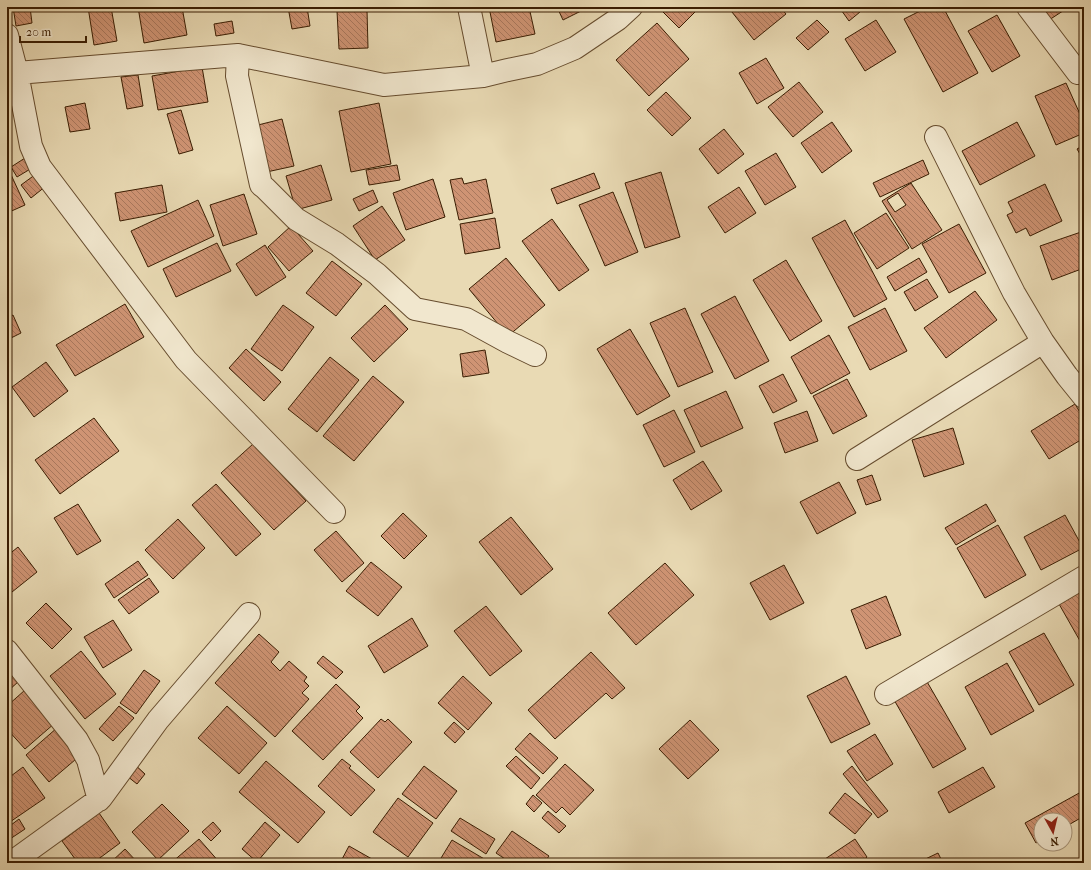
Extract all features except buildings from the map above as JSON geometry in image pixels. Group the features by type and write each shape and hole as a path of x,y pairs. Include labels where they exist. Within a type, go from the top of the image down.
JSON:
{"street":[{"path":"469,7 483,76"},
{"path":"17,73 238,55 384,85 483,76 537,64 575,48 618,19 631,7"},
{"path":"1028,7 1078,73"},
{"path":"7,34 17,73 31,146 40,167 186,360 334,512"},
{"path":"238,55 237,76 261,185 296,218 337,244 376,274 415,309 466,319 535,355"},
{"path":"936,137 1014,294 1043,342 1084,397"},
{"path":"857,459 1043,342"},
{"path":"886,694 1084,577"},
{"path":"11,863 101,798 158,720 249,614"},
{"path":"7,651 77,740 88,760 99,800"}]}
